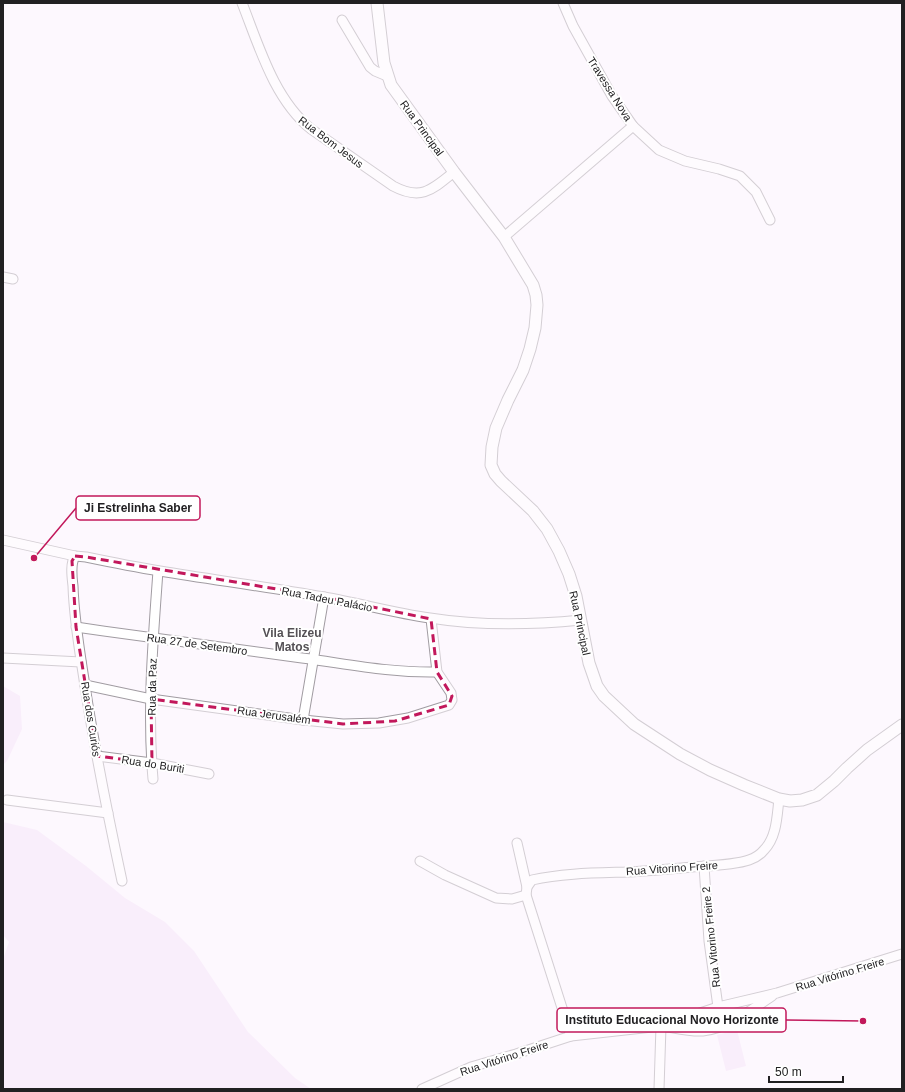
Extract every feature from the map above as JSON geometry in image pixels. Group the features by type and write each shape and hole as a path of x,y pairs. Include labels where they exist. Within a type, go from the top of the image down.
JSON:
{"street":[{"name":"Rua Bom Jesus","path":"242,3 270,74 291,110 311,129 403,192 426,192 434,188 454,172"},
{"name":"Rua Principal","path":"377,3 384,64 387,76 394,91 504,237 533,285 537,300 537,317 530,350 523,370 508,400 493,437 491,465 495,474 501,481 533,511 547,529 559,551 569,574 581,620 583,639 589,663 595,680 604,696 634,724 680,754 716,773 779,799 790,801 802,800 817,795 834,782 846,768 867,750 902,725"},
{"name":"Travessa Nova","path":"563,3 573,26 605,83 633,126 659,150 685,161 720,168 740,176 756,192 770,220"},
{"path":"342,20 370,67 387,76"},
{"path":"504,237 633,126"},
{"path":"3,276 13,280"},
{"name":"Rua Tadeu Palácio","path":"3,540 74,556 158,571 324,597 431,619 504,624 544,624 581,620"},
{"name":"Rua dos Curiós","path":"74,556 72,567 76,627 81,662 96,756 122,881"},
{"name":"Rua da Paz","path":"153,779 153,639 158,571"},
{"path":"303,720 324,597"},
{"path":"431,619 437,672"},
{"name":"Rua 27 de Setembro","path":"76,627 396,672 437,672"},
{"path":"3,658 81,662"},
{"name":"Rua Jerusalém","path":"85,685 152,699 303,720 351,724 395,721 449,705 452,700 451,693 437,672"},
{"name":"Rua do Buriti","path":"96,756 152,763 209,774"},
{"name":"Rua Vitorino Freire","path":"420,861 445,875 496,898 512,899 526,891 532,880 542,878 597,872 630,872 748,861 765,850 774,831 779,799"},
{"path":"7,800 108,813"},
{"path":"517,843 526,891 571,1036"},
{"name":"Rua Vitorino Freire 2","path":"704,866 709,941 718,1007"},
{"name":"Rua Vitórino Freire","path":"422,1089 471,1067 571,1036 661,1026 718,1007 777,993 902,954"},
{"name":"Rua Vitórino Freire","path":"661,1026 695,1031 712,1030 749,1012 777,993"},
{"path":"659,1089 661,1026"}],"highlighted area":[{"path":"75,556 86,557 324,597 431,619 437,672 452,696 449,705 395,721 343,724 151,699 152,763 97,756 76,627 72,561"}],"shaded area":[{"path":"3,686 20,696 22,729 7,761 3,765"},
{"path":"3,822 37,830 86,866 125,898 165,922 194,951 248,1032 295,1078 311,1089 3,1089 3,959 9,942 3,935"},
{"path":"737,1030 746,1066 726,1071 717,1035"}],"place":[{"name":"Ji Estrelinha Saber","path":"34,558"},
{"name":"Instituto Educacional Novo Horizonte","path":"863,1021"}],"district":[{"name":"Vila Elizeu Matos","path":"292,640"}]}
